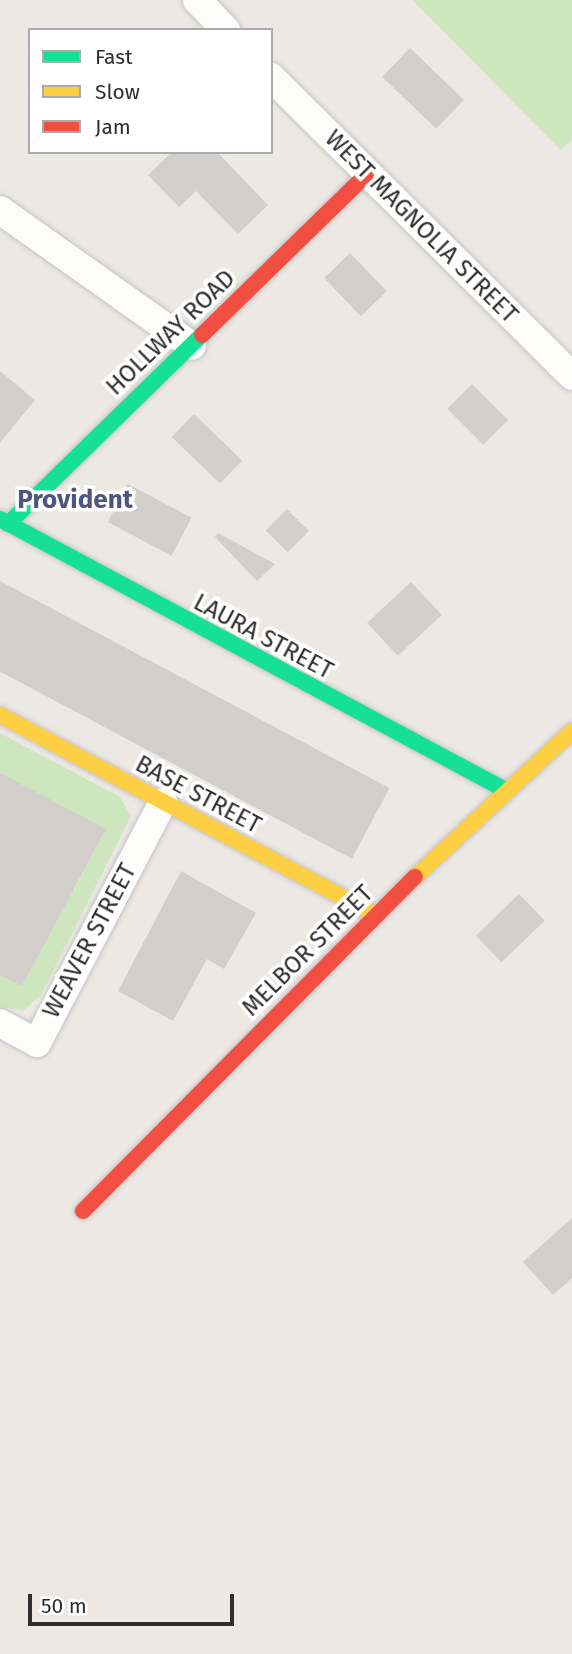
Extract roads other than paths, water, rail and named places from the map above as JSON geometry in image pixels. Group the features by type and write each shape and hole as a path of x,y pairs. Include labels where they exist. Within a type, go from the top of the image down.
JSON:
{"street":[{"path":"197,0 224,28"},
{"name":"WEST MAGNOLIA STREET","path":"273,79 366,175 572,376"},
{"name":"HOLLWAY ROAD","path":"4,522 192,345 366,175"},
{"path":"0,210 192,345"},
{"name":"LAURA STREET","path":"4,522 507,792"},
{"name":"BASE STREET","path":"0,715 375,914"},
{"name":"MELBOR STREET","path":"83,1211 375,914 572,731"},
{"name":"WEAVER STREET","path":"0,1023 37,1043 163,802"}],"district":[{"name":"Provident","path":"75,500"}]}
